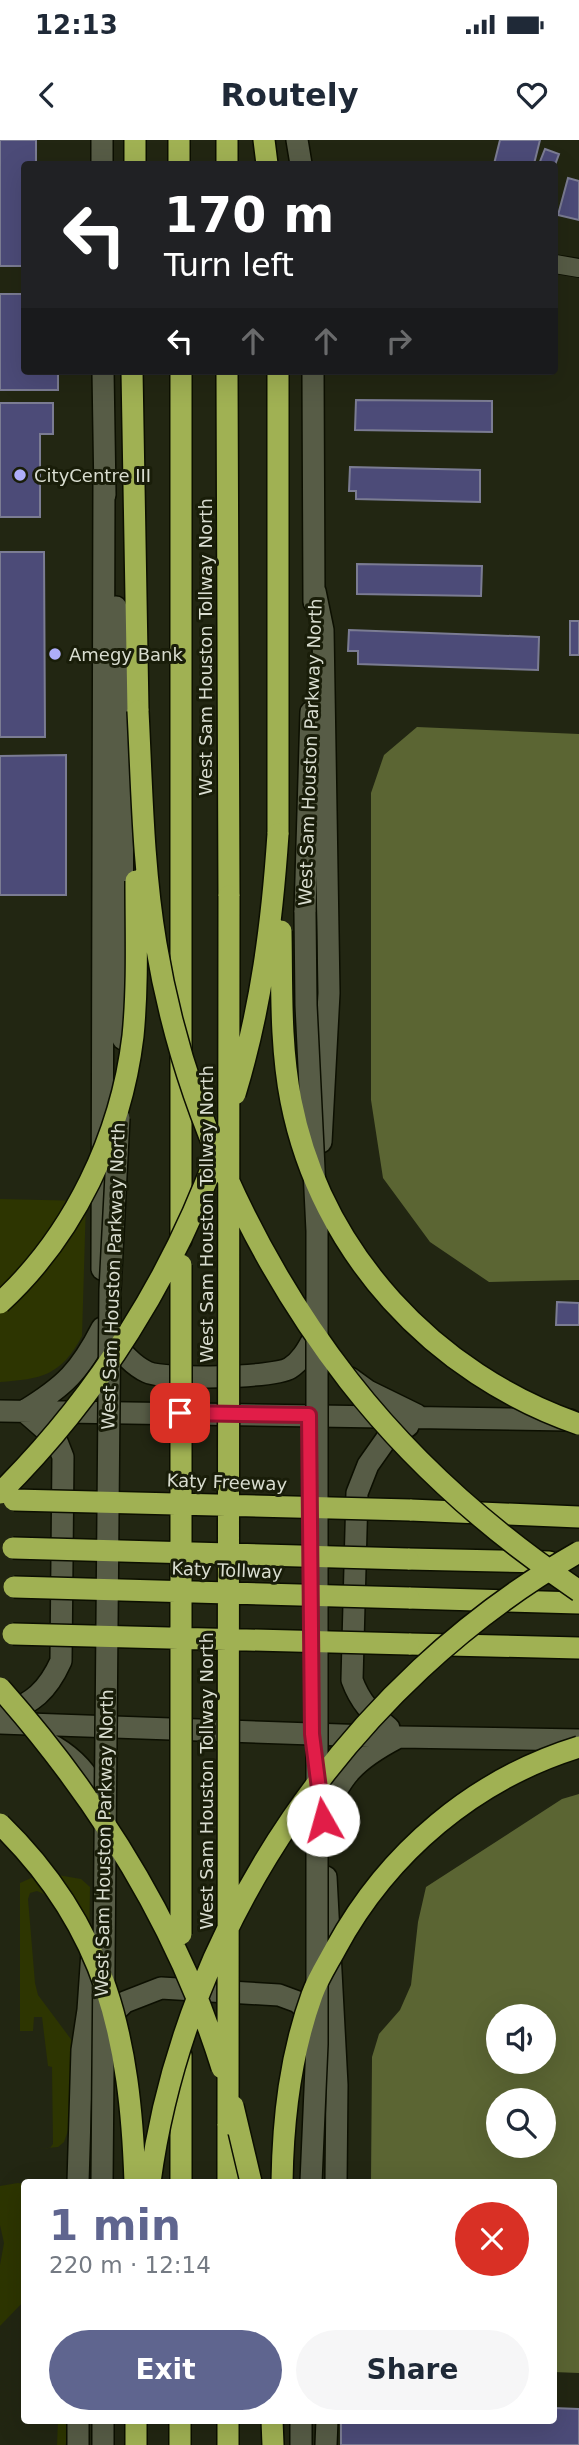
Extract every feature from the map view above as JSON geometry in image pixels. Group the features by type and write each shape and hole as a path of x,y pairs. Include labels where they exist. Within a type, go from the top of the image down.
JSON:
{"highway":[{"path":"135,140 135,161"},
{"path":"179,140 179,161"},
{"path":"227,140 227,161"},
{"path":"264,140 267,161"},
{"path":"0,1303 48,1250 84,1193 108,1138 124,1088 134,1012 138,711 132,375"},
{"name":"West Sam Houston Tollway North","path":"181,375 181,2179"},
{"name":"West Sam Houston Tollway North","path":"228,375 228,2179"},
{"path":"278,375 278,834 283,1039 286,1072 307,1161 324,1201 358,1259 377,1285 440,1349 491,1384 552,1414 579,1422"},
{"path":"138,711 151,908 164,986 187,1071 206,1124 254,1231 274,1269 322,1343 349,1381 389,1427 443,1483 543,1567 579,1591"},
{"path":"5,1497 89,1391 155,1289 194,1210 229,1118 254,1028 274,899 278,834"},
{"name":"Katy Freeway","path":"5,1497 577,1517"},
{"name":"Katy Tollway","path":"6,1548 579,1563"},
{"path":"150,2179 168,2094 203,1987 239,1906 301,1805 366,1724 425,1664 512,1595 579,1552"},
{"name":"Katy Tollway","path":"7,1587 579,1603"},
{"path":"7,1633 579,1648"},
{"path":"0,1688 78,1783 130,1861 152,1901 188,1977 218,2056 242,2136 250,2179"},
{"path":"282,2179 287,2096 303,2026 317,1984 360,1908 403,1856 450,1813 517,1771 579,1747"},
{"path":"0,1824 35,1860 55,1887 86,1939 103,1979 126,2064 135,2179"},
{"path":"135,2445 136,2424"},
{"path":"180,2424 180,2445"},
{"path":"228,2424 228,2445"},
{"path":"272,2424 273,2445"},
{"path":"280,2424 280,2445"}],"main road":[{"path":"102,140 102,161"},
{"path":"297,140 300,161"},
{"name":"West Sam Houston Parkway North","path":"102,2179 110,1290 123,1039 122,677 104,480 103,375"},
{"name":"West Sam Houston Parkway North","path":"311,2179 317,2045 317,1231 306,1005 305,912 315,591 313,375"},
{"path":"78,2179 82,2050 88,2010 97,1888 99,1799 104,480"},
{"path":"315,591 323,630 329,993 309,1415 312,1734 323,1820 337,2085 336,2179"},
{"path":"102,1328 128,1359 147,1372 164,1376 267,1375 288,1370 300,1360 313,1339"},
{"path":"24,1410 54,1392 73,1375 87,1357 102,1328"},
{"path":"313,1339 338,1369 368,1391 421,1418"},
{"path":"0,1716 41,1694 52,1680 61,1661 63,1457 56,1439 24,1410"},
{"path":"0,1411 579,1422"},
{"path":"399,1737 358,1697 352,1679 357,1493 368,1465 387,1438 421,1418"},
{"path":"0,1724 579,1740"},
{"path":"0,1724 38,1738 69,1756 90,1781 99,1799"},
{"path":"323,1820 335,1790 350,1771 370,1753 399,1737"},
{"path":"82,2050 103,2022 125,2002 161,1989 279,1995 298,2002 314,2016 324,2031 337,2085"},
{"path":"78,2424 78,2445"},
{"path":"103,2424 103,2445"},
{"path":"301,2424 301,2445"},
{"path":"326,2445 327,2424"}],"street":[{"path":"558,264 579,268"}],"shaded area":[{"path":"417,727 579,734 579,1280 489,1282 430,1242 383,1178 371,1100 371,793 384,755"},
{"path":"0,1199 86,1201 82,1336 66,1360 48,1373 0,1382"},
{"path":"579,1794 579,2373 557,2372 557,2179 371,2179 372,2057 379,2034 400,2010 411,1985 418,1922 426,1887 562,1799"},
{"path":"58,1875 81,1879 90,1887 89,1943 53,1898 37,1891 30,1893 28,1899 38,1995 73,2042 69,2128 64,2142 58,2147 50,2148 53,2144 52,2067 48,2066 42,2017 34,2017 33,2031 20,2031 20,1883 31,1878"},
{"path":"21,2184 21,2304 0,2326 0,2265 4,2243 0,2225 0,2186"},
{"path":"58,2424 68,2424 68,2441 65,2445 57,2445"}],"building":[{"path":"0,140 36,140 36,161 21,161 21,266 0,266"},
{"path":"500,140 540,140 535,161 495,161"},
{"path":"545,149 559,154 556,161 540,161"},
{"path":"568,178 579,181 579,220 558,215"},
{"path":"0,294 21,294 21,375 58,375 58,390 0,390"},
{"path":"356,400 492,401 492,432 355,430"},
{"name":"CityCentre III","path":"0,403 53,403 53,434 40,434 40,517 0,517"},
{"path":"350,467 480,470 480,502 356,499 356,491 349,491"},
{"path":"0,552 44,552 45,737 0,737"},
{"path":"357,564 482,566 481,596 357,594"},
{"path":"570,621 579,621 579,655 570,655"},
{"path":"349,630 539,637 538,670 358,664 358,651 348,651"},
{"path":"66,755 66,895 0,895 0,756"},
{"path":"557,1302 579,1303 579,1325 556,1325"},
{"path":"557,2408 579,2409 579,2445 341,2445 341,2424 557,2424"}],"place":[{"name":"CityCentre III","path":"20,475"},
{"name":"Amegy Bank","path":"55,654"}],"route":[{"path":"180,1413 309,1415 312,1734 323,1820"}]}
